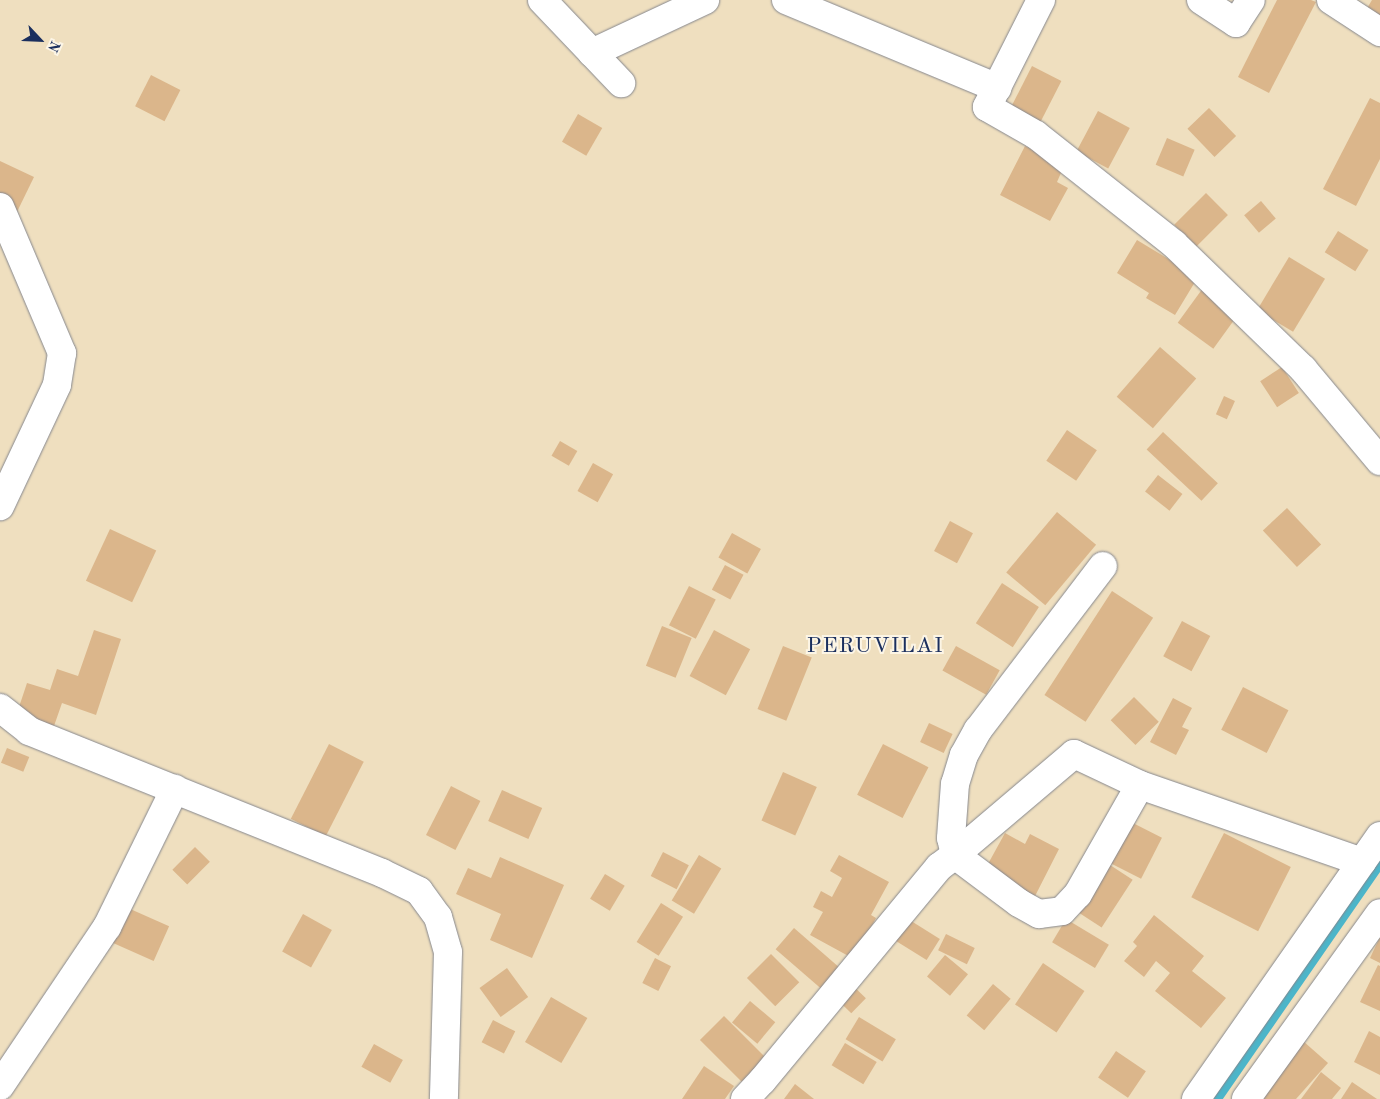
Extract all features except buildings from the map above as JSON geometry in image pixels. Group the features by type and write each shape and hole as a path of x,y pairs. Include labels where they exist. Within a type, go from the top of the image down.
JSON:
{"street":[{"path":"542,0 621,82"},
{"path":"592,53 705,0"},
{"path":"786,0 997,88"},
{"path":"1041,0 988,107 1036,135 1174,244 1304,370 1380,460"},
{"path":"1201,0 1236,23 1251,0"},
{"path":"1331,0 1380,32"},
{"path":"0,208 62,353 57,385 0,506"},
{"path":"1103,566 978,730 964,755 955,784 951,838 955,854 1019,903 1039,914 1062,911 1078,894 1140,785"},
{"path":"0,708 29,731 382,873 419,891 438,917 448,952 444,1099"},
{"path":"745,1099 939,867 1074,754 1140,785 1362,862"},
{"path":"4,1073 107,927 175,790"},
{"path":"1196,1099 1380,836"},
{"path":"1246,1099 1380,913"}],"waterway":[{"path":"1218,1099 1380,865"}],"district":[{"name":"PERUVILAI","path":"875,647"}]}
